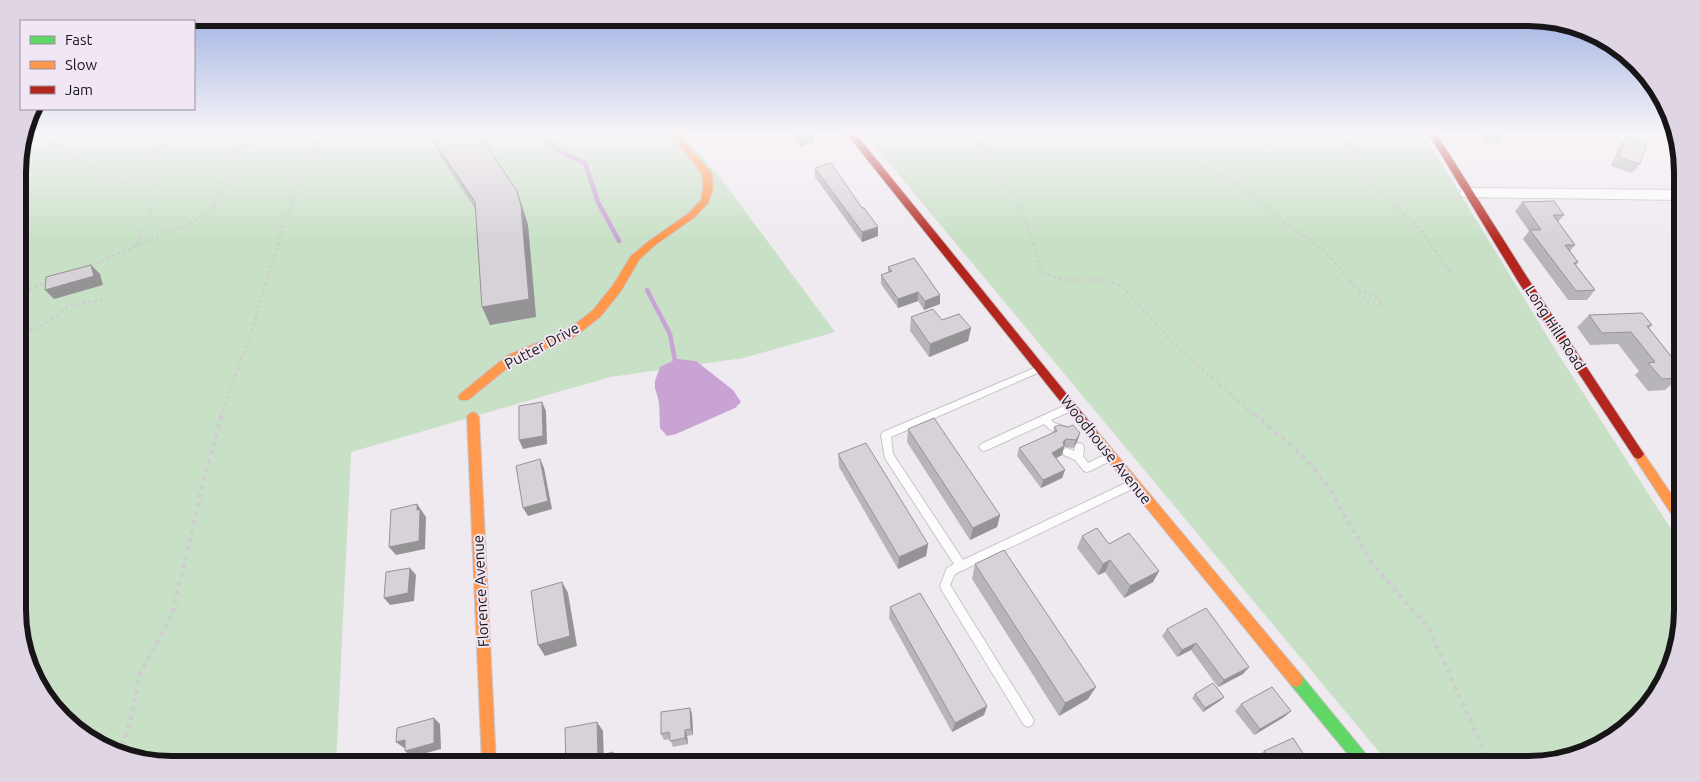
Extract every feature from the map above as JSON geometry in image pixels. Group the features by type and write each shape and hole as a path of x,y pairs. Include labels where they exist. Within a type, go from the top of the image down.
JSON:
{"street":[{"name":"Putter Drive","path":"464,397 512,358 572,333 597,313 617,288 635,258 652,242 692,215 705,201 708,189 707,173 704,169"},
{"name":"Woodhouse Avenue","path":"880,169 1111,456 1358,755"},
{"name":"Long Hill Road","path":"1454,169 1606,407 1674,508"},
{"path":"1468,193 1674,195"},
{"name":"Florence Avenue","path":"473,417 489,756"}],"lane":[{"path":"961,566 888,455 886,435 1040,368"},
{"path":"984,447 1050,427 1071,407"},
{"path":"1050,427 1065,430"},
{"path":"1078,447 1078,457"},
{"path":"1067,452 1078,457 1087,468 1111,456"},
{"path":"1028,721 945,586 951,571 1134,483"}],"path":[{"path":"96,169 112,180 124,182 154,178"},
{"path":"137,246 151,210 156,169"},
{"path":"77,270 191,223 213,208 230,169"},
{"path":"122,747 130,723 140,674 172,615 202,487 224,406 252,330 283,226 305,169"},
{"path":"999,169 1015,197 1031,235 1040,268 1044,273 1062,280 1108,280 1122,286 1172,342 1299,452 1317,472 1330,489 1371,562 1429,630 1486,755"},
{"path":"1208,169 1238,184 1288,225 1324,250 1345,273 1357,290 1369,303 1377,306 1382,303 1377,298 1357,290"},
{"path":"1365,169 1378,190 1419,228 1451,273"},
{"path":"27,290 50,281"},
{"path":"27,330 39,328 69,306 106,299"}],"green space":[{"path":"27,169 713,169 835,332 743,358 610,377 351,452 336,756 172,756 144,753 116,745 83,726 56,699 46,683 37,666 27,629"},
{"path":"894,169 1445,169 1560,357 1674,534 1674,610 1671,638 1663,666 1638,706 1609,731 1575,748 1537,755 1382,755"}],"shaded area":[{"path":"677,359 696,361 733,390 741,402 735,408 676,434 667,436 660,428 659,402 655,381 660,367"}],"building":[{"path":"453,169 503,169 517,191 521,206 529,299 482,307 475,202"},
{"path":"816,169 835,169 862,208 864,208 878,227 862,232"},
{"path":"1554,201 1564,215 1553,215 1575,245 1565,245 1578,262 1574,263 1595,290 1576,291 1530,230 1541,230 1522,202"},
{"path":"914,258 940,295 925,301 918,292 898,299 881,275 892,271 888,267"},
{"path":"91,265 94,276 45,290 46,277"},
{"path":"933,309 942,320 959,314 971,328 930,344 911,317"},
{"path":"1642,313 1652,325 1647,326 1674,360 1674,378 1662,379 1648,363 1655,362 1631,332 1602,333 1589,315"},
{"path":"542,402 543,436 519,440 519,406"},
{"path":"934,418 1000,515 973,528 908,429"},
{"path":"1059,425 1068,427 1073,425 1080,433 1076,440 1066,439 1063,442 1064,446 1052,453 1065,470 1043,480 1019,448 1057,431 1054,427"},
{"path":"866,443 928,544 899,557 838,454"},
{"path":"540,459 548,501 523,508 516,466"},
{"path":"417,504 417,510 420,509 419,541 389,547 391,510"},
{"path":"1097,528 1109,544 1129,533 1159,571 1130,586 1110,560 1103,564 1082,536"},
{"path":"1004,550 1096,687 1065,703 975,564"},
{"path":"410,568 408,593 384,598 386,572"},
{"path":"562,582 570,636 538,645 531,591"},
{"path":"920,593 987,706 955,723 890,607"},
{"path":"1206,608 1249,667 1224,680 1196,643 1182,650 1167,629"},
{"path":"1213,683 1224,697 1205,708 1195,694"},
{"path":"1272,687 1291,711 1260,729 1241,704"},
{"path":"690,708 691,729 685,730 685,738 670,741 669,732 661,734 661,712"},
{"path":"434,718 434,743 405,751 405,740 396,742 397,728"},
{"path":"597,722 598,756 566,756 565,728"},
{"path":"1293,738 1304,755 1267,755 1264,751"},
{"path":"613,752 613,756 599,756"}],"waterway":[{"path":"587,169 598,202 619,241"},
{"path":"647,290 670,334 675,360"}],"traffic: fast":[{"path":"1296,680 1358,755"}],"traffic: slow":[{"path":"464,397 512,358 572,333 597,313 617,288 635,258 652,243 692,215 705,201 708,189 707,173 704,169"},
{"path":"473,417 489,756"},
{"path":"1092,433 1296,680"},
{"path":"1638,454 1674,508"}],"traffic: jam":[{"path":"879,169 1092,433"},
{"path":"1455,169 1523,280 1638,454"}]}
